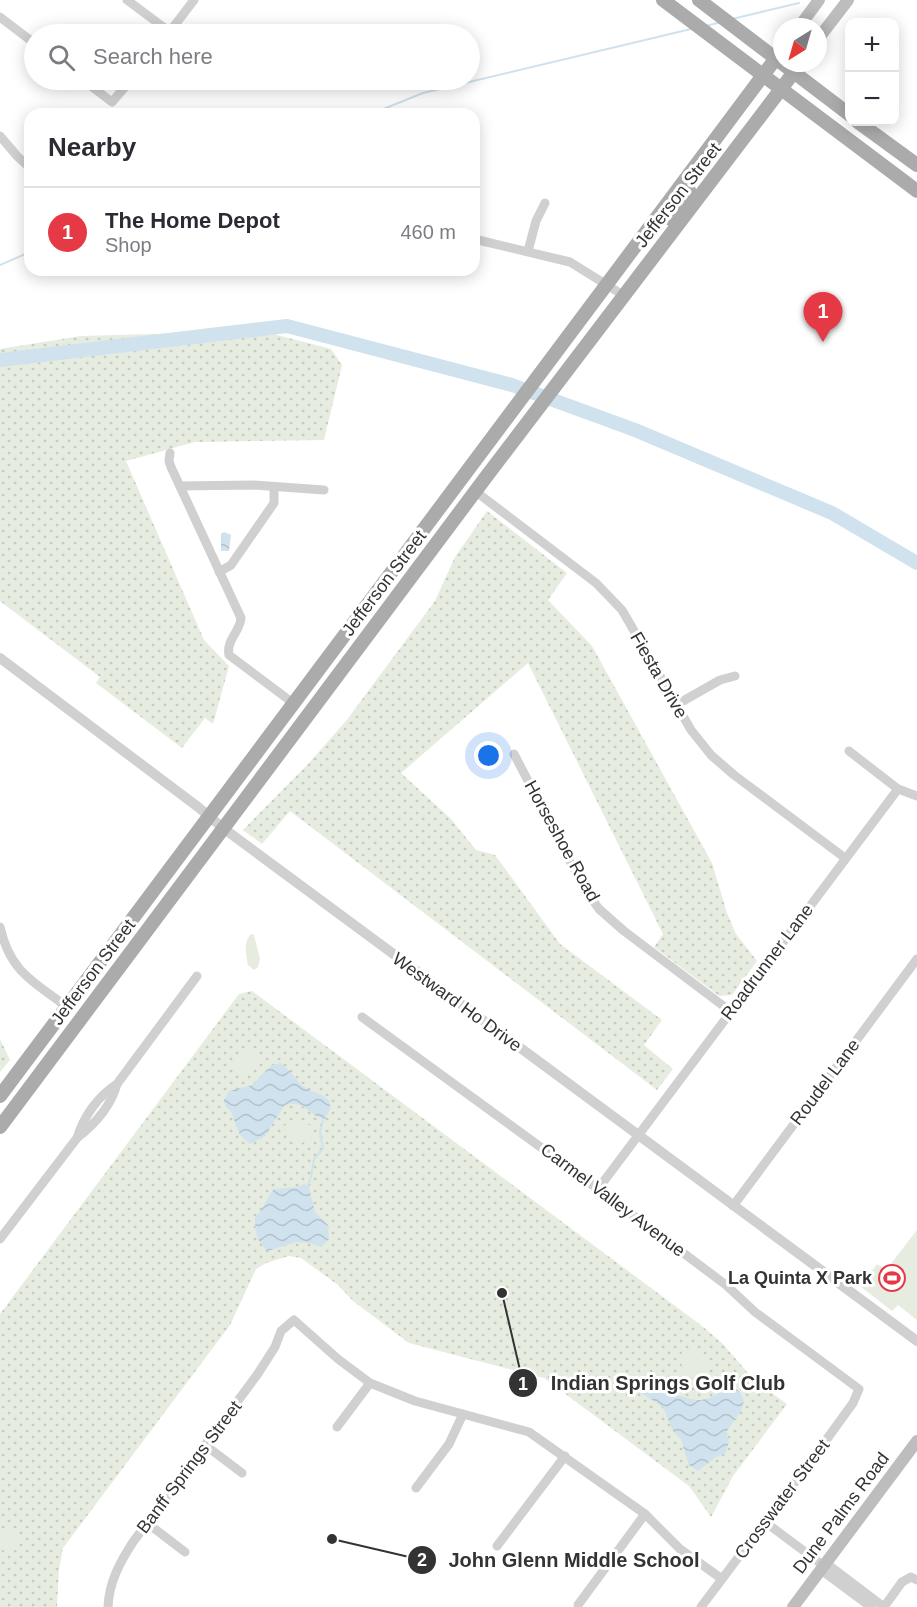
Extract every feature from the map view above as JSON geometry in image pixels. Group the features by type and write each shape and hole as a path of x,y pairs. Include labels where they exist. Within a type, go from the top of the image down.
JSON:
{"main road":[{"path":"663,0 917,191"},
{"path":"806,18 819,0"},
{"path":"827,27 848,0"},
{"path":"701,2 747,37 773,51"},
{"name":"Jefferson Street","path":"0,1096 773,62"},
{"name":"Jefferson Street","path":"0,1127 475,491 794,72"},
{"path":"801,72 845,111"},
{"path":"863,126 917,165"},
{"path":"655,253 668,223 690,193 686,180"},
{"path":"260,778 274,746 298,713 294,704"},
{"path":"22,1097 45,1052 72,1015 72,1011 67,1006"},
{"name":"Dune Palms Road","path":"793,1607 917,1441"}],"street":[{"path":"128,0 158,24"},
{"path":"176,24 194,0"},
{"path":"0,17 24,35"},
{"path":"96,90 112,102 122,90"},
{"path":"0,136 24,162"},
{"path":"528,251 536,221 544,203"},
{"path":"480,240 570,262 623,295"},
{"path":"170,453 169,461 241,618 240,626 229,644 229,655 294,704"},
{"path":"180,486 324,490"},
{"path":"219,572 231,565 274,502 274,487"},
{"name":"Fiesta Drive","path":"475,491 596,583 621,610 691,730 711,755 734,775 845,858"},
{"name":"Westward Ho Drive","path":"0,658 223,828 917,1341"},
{"path":"676,705 720,680 735,676"},
{"path":"849,751 898,789 917,796"},
{"name":"Horseshoe Road","path":"514,754 584,888 599,909 624,931 730,1011"},
{"name":"Roadrunner Lane","path":"598,1189 898,789"},
{"path":"0,927 3,941 18,969 67,1006"},
{"name":"Roudel Lane","path":"733,1206 917,959"},
{"path":"0,1239 77,1138 82,1122 106,1091 117,1084 197,976"},
{"name":"Carmel Valley Avenue","path":"362,1017 598,1189 726,1285 755,1312 859,1389"},
{"name":"Banff Springs Street","path":"108,1607 111,1585 119,1566 147,1523 258,1375 275,1347 281,1331 294,1320 338,1359 370,1383"},
{"path":"337,1427 370,1383 415,1401 529,1432 645,1514 680,1549 722,1579"},
{"name":"Crosswater Street","path":"701,1607 853,1403 859,1389"},
{"path":"416,1488 449,1444 463,1414"},
{"path":"205,1445 242,1473"},
{"path":"497,1546 565,1456"},
{"path":"578,1605 645,1514"},
{"path":"765,1522 884,1607 897,1587 912,1579"},
{"path":"147,1523 185,1552"},
{"path":"824,1566 871,1607"}],"shaded area":[{"path":"262,331 331,349 342,365 324,440 195,442 126,461 204,640 229,666 213,724 205,718 182,748 96,683 100,677 0,601 0,349 81,336"},
{"path":"487,511 567,573 548,600 592,646 712,863 727,913 736,934 757,961 732,995 719,996 654,947 663,934 528,663 401,773 451,819 476,850 495,855 560,944 662,1020 644,1045 673,1069 657,1090 290,811 262,844 243,830 309,763 346,721 435,601 455,557"},
{"path":"251,934 254,935 260,959 258,967 254,970 248,965 246,952 246,944"},
{"path":"252,991 702,1326 722,1343 755,1381 787,1404 733,1476 711,1517 689,1486 544,1378 409,1343 301,1258 289,1256 266,1263 256,1269 230,1325 63,1548 59,1569 57,1607 0,1607 0,1314 239,994"},
{"path":"0,1039 10,1060 0,1072"},
{"path":"250,1047 259,1053 257,1062 250,1071 237,1075 233,1069 236,1058 243,1050"},
{"path":"302,1121 311,1126 312,1135 307,1142 299,1143 283,1132 285,1125"},
{"name":"La Quinta X Park","path":"917,1230 917,1320 898,1305 892,1311 860,1286 877,1264 886,1270"},
{"path":"690,1349 701,1354 707,1367 702,1376 696,1379 685,1375 680,1360 682,1352"},
{"path":"9,1530 17,1533 19,1537 17,1549 9,1552 1,1549 -1,1537 1,1533"}],"water":[{"path":"224,532 231,535 229,551 221,551 221,534"},
{"path":"280,1063 304,1087 329,1100 329,1111 325,1119 297,1104 285,1105 265,1136 250,1144 240,1135 224,1100 229,1091 252,1085 272,1065"},
{"path":"304,1184 309,1187 315,1212 328,1225 329,1239 321,1247 297,1242 268,1251 257,1236 255,1217 274,1189 297,1187"},
{"path":"655,1384 677,1395 696,1400 709,1398 733,1387 740,1392 744,1401 741,1411 727,1431 729,1442 725,1454 716,1457 698,1471 689,1465 681,1439 673,1431 663,1407 641,1393 642,1389"}],"waterway":[{"path":"732,19 799,3"},
{"path":"706,26 721,22"},
{"path":"480,79 691,29"},
{"path":"386,108 436,90"},
{"path":"0,265 24,255"},
{"path":"0,360 287,326 512,385 635,430 832,513 917,563"},
{"path":"308,1186 314,1159 323,1149 320,1132 323,1119"}],"place":[{"name":"The Home Depot","path":"823,342"},
{"name":"La Quinta X Park","path":"892,1278"},
{"name":"Indian Springs Golf Club","path":"502,1293"},
{"name":"John Glenn Middle School","path":"332,1539"}]}
